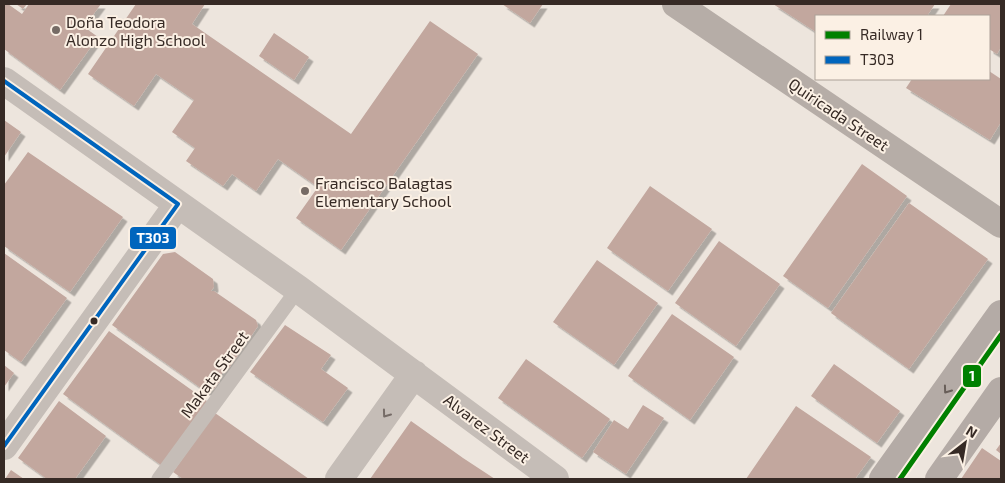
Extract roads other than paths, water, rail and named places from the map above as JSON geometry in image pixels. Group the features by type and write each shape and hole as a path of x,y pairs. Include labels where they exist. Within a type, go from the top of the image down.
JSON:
{"main road":[{"path":"883,479 1000,321"},
{"path":"939,479 1001,391"}],"street":[{"name":"Quiricada Street","path":"676,4 1001,224"},
{"name":"Alvarez Street","path":"4,81 298,289 555,479"},
{"path":"4,446 178,204"},
{"path":"339,479 414,374"}],"lane":[{"name":"Makata Street","path":"159,479 298,289"}],"rail line":[{"name":"1","path":"900,479 1001,335"}],"place":[{"name":"Doña Teodora Alonzo High School","path":"56,30"},
{"name":"Francisco Balagtas Elementary School","path":"305,191"}]}
